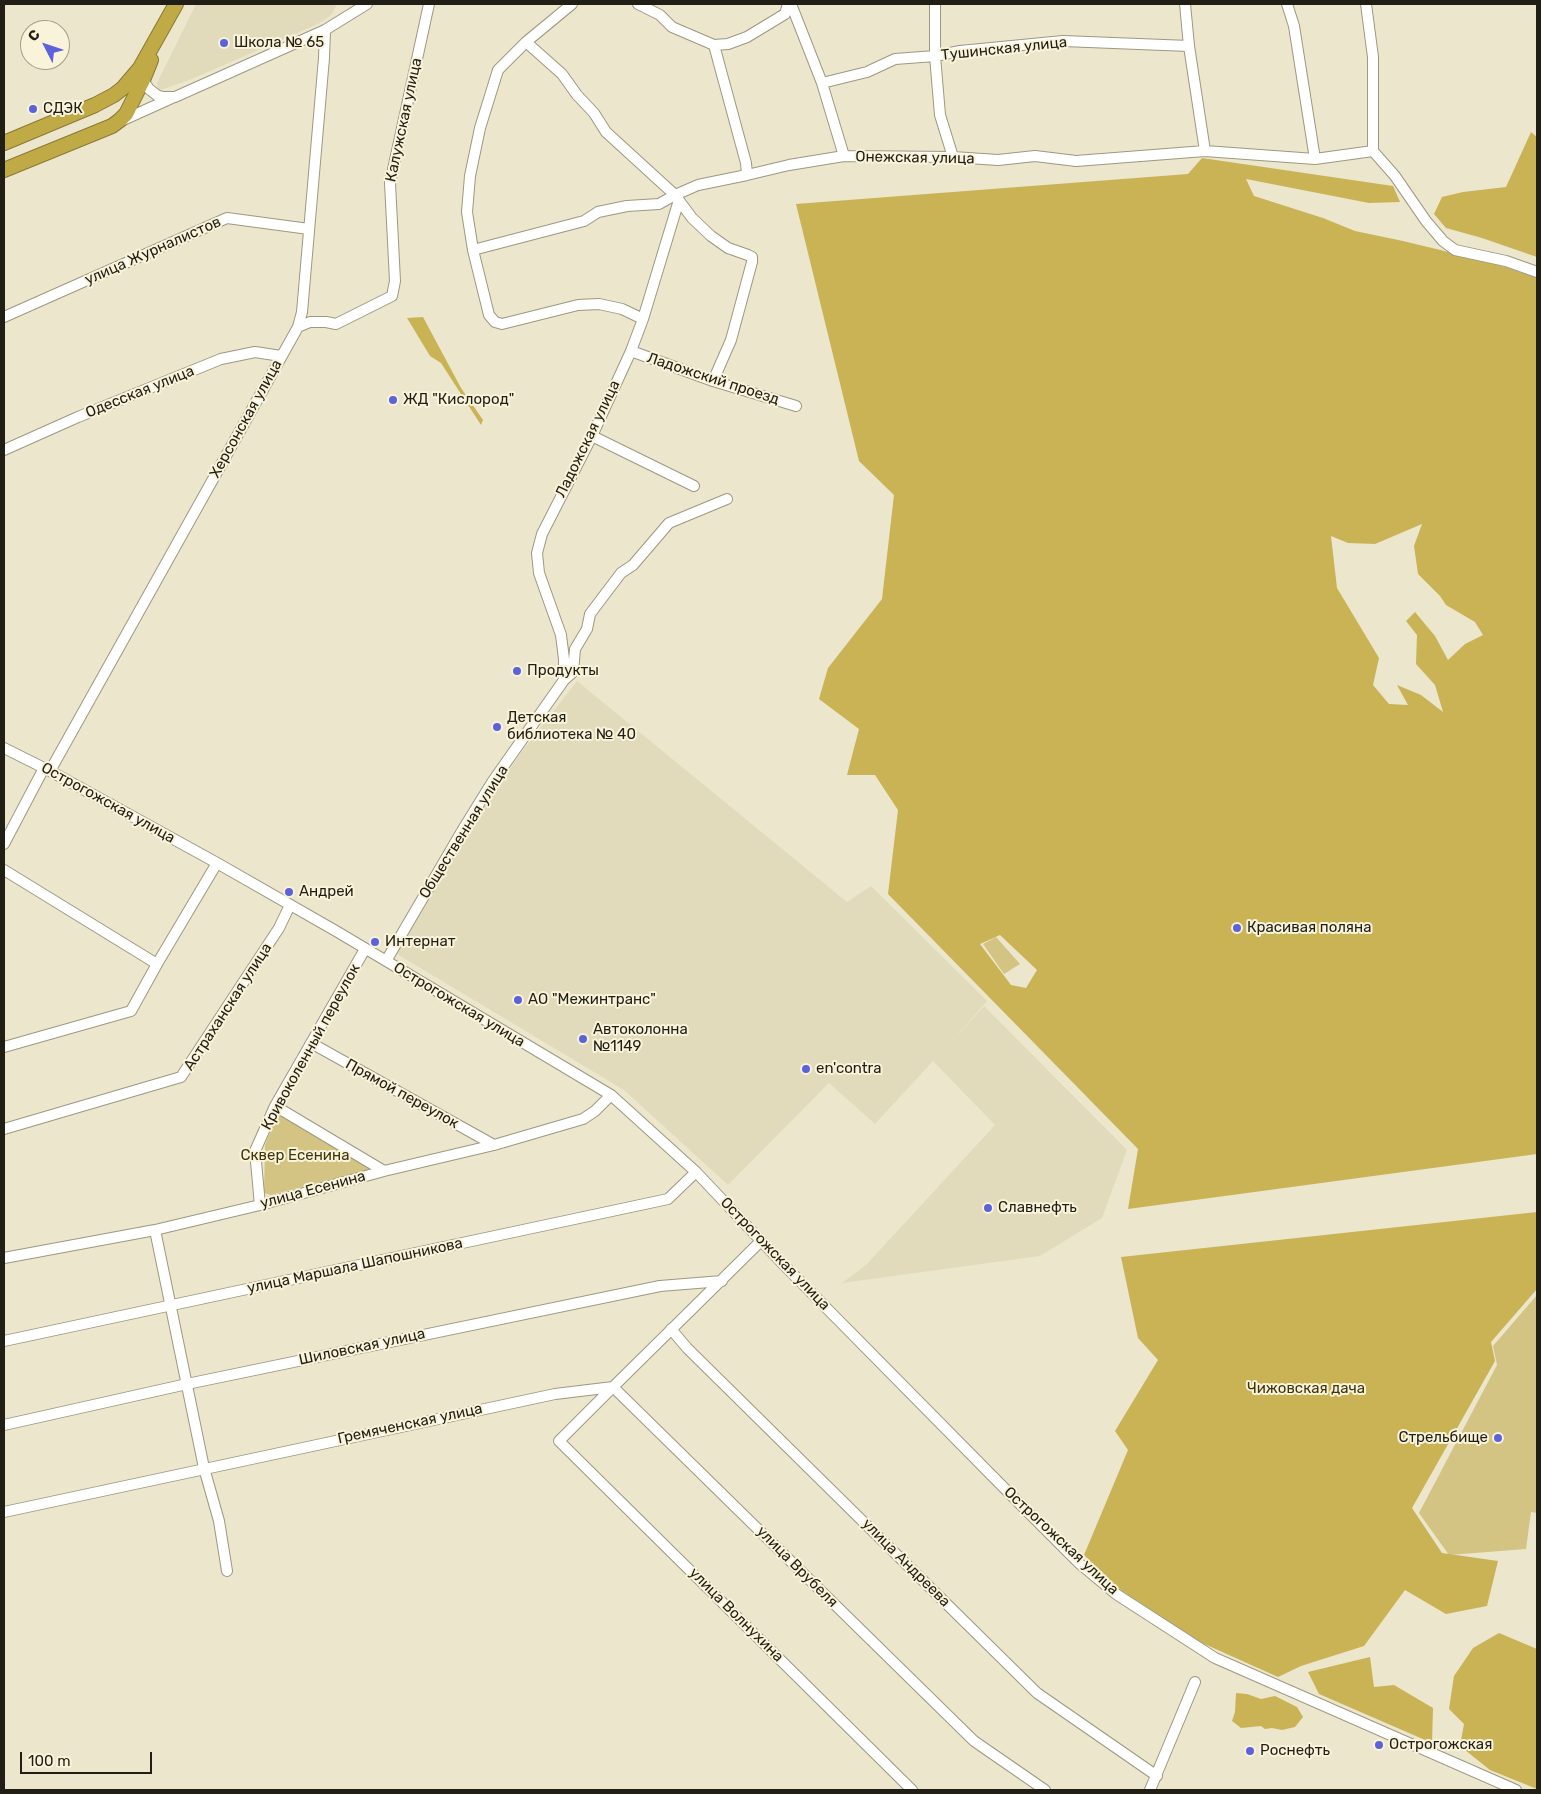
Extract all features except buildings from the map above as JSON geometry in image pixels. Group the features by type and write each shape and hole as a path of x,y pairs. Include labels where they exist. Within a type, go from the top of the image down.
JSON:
{"highway":[{"path":"4,143 114,95 123,88 140,68 176,4"},
{"path":"4,170 112,126 126,114 143,80 162,30"}],"street":[{"path":"347,4 347,16"},
{"path":"112,126 325,30 367,4"},
{"name":"Калужская улица","path":"298,327 310,322 336,324 392,296 395,281 390,183 429,4"},
{"path":"572,4 526,42 498,70 480,128 470,176 467,212 473,250 489,315 495,322 502,324 578,305 599,304 622,309 643,319"},
{"path":"638,4 660,15 672,27 714,45 728,44 747,37 785,14 789,4"},
{"path":"789,4 822,83 844,156"},
{"path":"935,4 935,56 940,115 953,157"},
{"path":"1185,4 1205,152"},
{"path":"1287,4 1294,26 1315,159"},
{"path":"1366,4 1374,57 1373,151 1395,176 1426,221 1455,250 1506,261 1537,272"},
{"name":"Херсонская улица","path":"4,844 298,327 302,312 325,30"},
{"name":"Тушинская улица","path":"822,83 866,72 895,60 935,56 960,51 1063,41 1190,46"},
{"path":"526,42 562,74 577,95 594,113 606,132 677,198 692,218 711,236 728,248 752,257 731,340 713,381"},
{"path":"714,45 746,163 747,176"},
{"path":"143,80 149,89 158,96 175,97"},
{"name":"Онежская улица","path":"473,250 584,221 598,212 627,206 659,204 677,198 698,185 747,176 789,165 844,156 953,157 998,160 1035,156 1076,161 1205,152 1315,159 1373,151"},
{"name":"Ладожская улица","path":"564,680 561,636 539,572 537,553 542,534 592,436 631,351 643,319 677,198"},
{"name":"улица Журналистов","path":"4,318 227,218 309,229"},
{"name":"Ладожский проезд","path":"631,351 713,381 796,406"},
{"name":"Одесская улица","path":"4,450 78,417 220,359 255,352 281,356"},
{"path":"592,436 694,486"},
{"name":"Общественная улица","path":"386,961 488,789 564,680 573,672 575,649 587,629 590,614 621,573 633,565 669,524 727,499"},
{"name":"Острогожская улица","path":"4,748 217,863 611,1095 696,1172 761,1241 1016,1500 1080,1564 1116,1594 1215,1658 1516,1790"},
{"path":"4,1047 131,1011 217,863"},
{"path":"4,870 157,964"},
{"name":"Астраханская улица","path":"4,1129 181,1077 279,928 290,905"},
{"name":"Кривоколенный переулок","path":"260,1205 255,1151 275,1106 366,949"},
{"name":"Прямой переулок","path":"311,1043 494,1145"},
{"name":"улица Есенина","path":"4,1258 155,1230 260,1205 384,1171 494,1145 584,1119 611,1095"},
{"path":"275,1106 384,1171"},
{"name":"улица Маршала Шапошникова","path":"4,1341 668,1198 696,1172"},
{"path":"155,1230 204,1468 219,1521 226,1572"},
{"path":"613,1387 761,1241"},
{"name":"Шиловская улица","path":"4,1425 187,1384 660,1286 722,1280"},
{"name":"улица Андреева","path":"672,1329 687,1348 1037,1693 1157,1776"},
{"name":"улица Волнухина","path":"613,1387 559,1441 912,1790"},
{"name":"Гремяченская улица","path":"4,1512 555,1394 613,1387"},
{"name":"улица Врубеля","path":"613,1387 974,1742 1045,1790"},
{"path":"1150,1790 1195,1682"}],"shaded area":[{"name":"Школа № 65","path":"196,4 337,4 332,14 320,23 192,79 161,90 158,89 157,83"},
{"path":"577,681 847,902 871,886 987,1001 952,1041 984,1006 1127,1150 1102,1218 1040,1256 842,1283 866,1265 995,1125 933,1061 875,1124 829,1083 728,1185 624,1090 392,951 456,847 520,754"}],"green space":[{"path":"1531,132 1537,137 1537,257 1446,228 1434,214 1442,197 1463,192 1506,187"},
{"path":"1202,158 1393,186 1400,202 1369,203 1246,179 1254,196 1323,218 1355,231 1490,262 1537,278 1537,1154 1128,1209 1138,1149 888,894 898,810 875,775 847,775 859,729 819,699 828,668 882,599 894,495 859,461 796,204 1188,174","holes":["1422,524 1414,546 1418,574 1440,596 1446,605 1475,622 1483,635 1465,644 1448,660 1435,636 1415,612 1406,621 1417,635 1416,664 1435,685 1443,712 1421,695 1397,685 1408,705 1389,704 1373,685 1379,658 1337,588 1331,536 1348,543 1375,544","1000,935 1037,970 1026,988 1011,985 980,944"]},
{"path":"423,317 461,388 483,420 481,425 441,363 430,356 407,318"},
{"path":"996,937 1020,964 1004,974 983,944"},
{"name":"Сквер Есенина","path":"279,1110 375,1168 271,1195 264,1193 265,1145"},
{"name":"Чижовская дача","path":"1537,1212 1537,1289 1491,1342 1495,1361 1412,1508 1442,1553 1498,1561 1487,1606 1446,1614 1405,1590 1364,1646 1301,1666 1278,1677 1200,1642 1122,1591 1084,1555 1128,1450 1115,1431 1158,1360 1138,1338 1121,1257"},
{"name":"Стрельбище","path":"1537,1295 1537,1513 1531,1512 1526,1549 1449,1555 1419,1513 1497,1365 1493,1346"},
{"path":"1499,1633 1537,1649 1537,1789 1490,1770 1460,1746 1464,1724 1449,1709 1454,1676 1473,1648"},
{"path":"1370,1657 1374,1687 1394,1685 1433,1708 1432,1743 1319,1694 1308,1672"},
{"path":"1236,1693 1247,1694 1261,1699 1275,1696 1297,1707 1303,1717 1295,1727 1282,1730 1265,1729 1261,1726 1241,1728 1232,1721 1235,1712"}],"place":[{"name":"Школа № 65","path":"224,43"},
{"name":"СДЭК","path":"33,109"},
{"name":"ЖД \"Кислород\"","path":"393,400"},
{"name":"Продукты","path":"517,671"},
{"name":"Детская библиотека № 40","path":"497,727"},
{"name":"Андрей","path":"289,892"},
{"name":"Красивая поляна","path":"1237,928"},
{"name":"Интернат","path":"375,942"},
{"name":"АО \"Межинтранс\"","path":"518,1000"},
{"name":"Автоколонна №1149","path":"583,1039"},
{"name":"en'contra","path":"806,1069"},
{"name":"Cлавнефть","path":"988,1208"},
{"name":"Стрельбище","path":"1498,1438"},
{"name":"Острогожская","path":"1379,1745"},
{"name":"Роснефть","path":"1250,1751"}]}
